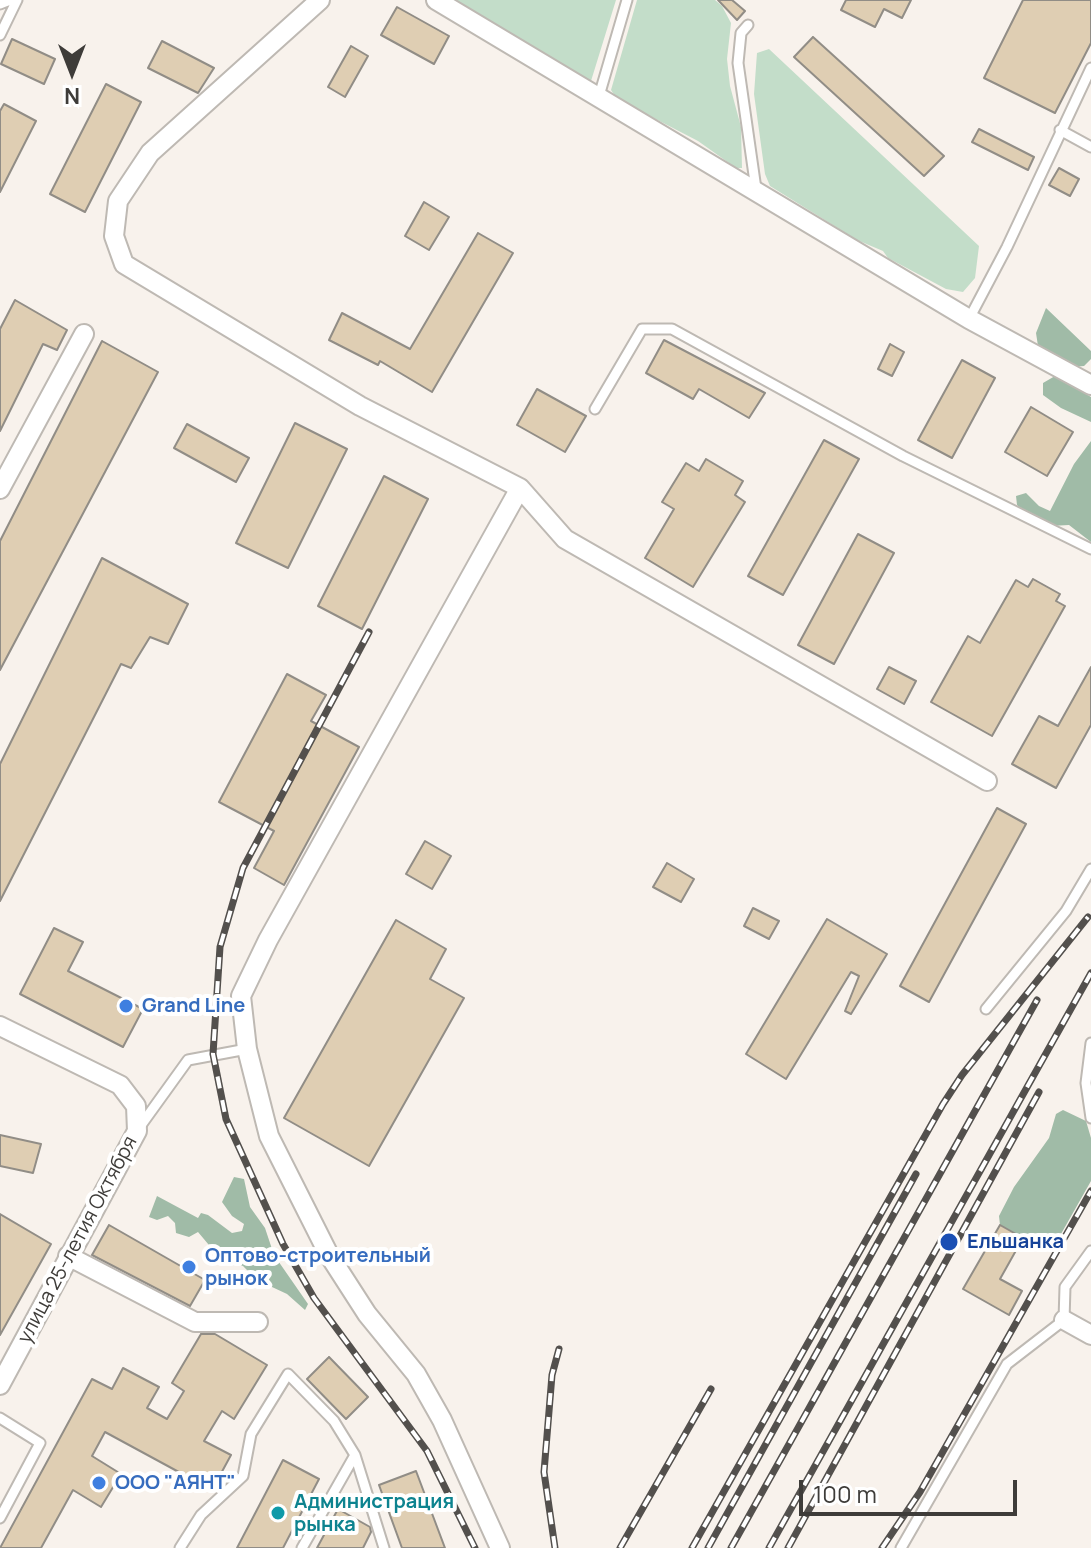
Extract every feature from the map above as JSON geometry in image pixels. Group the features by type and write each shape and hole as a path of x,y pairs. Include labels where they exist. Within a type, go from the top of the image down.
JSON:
{"street":[{"path":"320,0 150,153 118,201 114,236 124,264 360,406 520,488 565,539 987,781"},
{"path":"436,0 969,319 1091,385"},
{"path":"0,489 84,334"},
{"path":"500,1548 442,1420 412,1366 367,1314 329,1255 269,1136 247,1049 241,996 276,926 520,488"},
{"name":"улица 25-летия Октября","path":"0,1026 120,1085 136,1106 137,1131 0,1385"},
{"path":"68,1256 195,1322 258,1322"},
{"path":"1064,1320 1091,1335"}],"lane":[{"path":"0,4 10,0"},
{"path":"0,35 17,0"},
{"path":"599,96 627,0"},
{"path":"748,25 741,33 738,63 756,189"},
{"path":"969,319 1007,247 1091,68"},
{"path":"1060,130 1091,147"},
{"path":"595,409 642,329 672,329 903,456 1091,549"},
{"path":"986,1009 1066,911 1091,869"},
{"path":"1091,1043 1086,1083 1091,1118"},
{"path":"137,1131 188,1060 247,1049"},
{"path":"901,1548 1007,1364 1064,1320 1065,1287 1091,1251"},
{"path":"180,1548 201,1515 243,1476 251,1434 288,1374 334,1421 355,1455 384,1548"},
{"path":"0,1418 40,1443 0,1518"},
{"path":"302,1548 355,1455"}],"green space":[{"path":"451,0 616,0 591,81"},
{"path":"637,0 715,0 722,6 731,23 727,59 730,86 741,127 742,168 736,168 698,141 617,99 611,90"},
{"path":"769,49 979,246 975,278 963,292 946,289 888,258 883,251 857,240 770,186 765,174 754,94 757,53"},
{"path":"1046,308 1091,351 1091,359 1084,366 1072,367 1038,346 1036,333"},
{"path":"1055,376 1091,397 1091,422 1061,408 1043,395 1043,383"},
{"path":"1091,441 1091,542 1069,525 1050,526 1023,511 1017,505 1016,496 1026,493 1039,506 1050,511 1074,464"},
{"path":"1063,1110 1086,1121 1091,1138 1091,1181 1057,1241 1043,1250 1000,1225 999,1216 1014,1187 1049,1138 1056,1114"},
{"path":"234,1177 244,1179 250,1207 265,1228 274,1255 308,1304 305,1310 287,1294 257,1280 243,1266 219,1257 198,1232 189,1237 176,1233 175,1223 168,1216 157,1220 149,1217 157,1196 198,1218 201,1213 208,1215 232,1233 242,1231 244,1224 232,1216 222,1202"}],"building":[{"path":"718,0 732,0 745,11 737,20"},
{"path":"846,0 911,0 902,18 884,9 875,27 841,10"},
{"path":"1023,0 1091,0 1091,43 1055,113 984,78"},
{"path":"397,7 449,36 434,64 381,35"},
{"path":"813,37 944,156 924,176 794,57"},
{"path":"12,39 55,59 44,84 1,64"},
{"path":"162,41 214,68 198,93 148,68"},
{"path":"351,46 368,56 345,97 328,87"},
{"path":"106,84 141,102 85,212 50,194"},
{"path":"4,104 36,121 0,192 0,111"},
{"path":"979,129 1034,157 1028,170 972,142"},
{"path":"1059,168 1079,179 1070,196 1049,185"},
{"path":"424,202 449,217 429,250 405,236"},
{"path":"478,233 513,253 432,392 380,361 378,365 329,340 342,313 410,349"},
{"path":"15,300 67,330 57,350 43,344 0,431 0,329"},
{"path":"664,340 765,393 749,418 699,389 693,399 646,373"},
{"path":"102,341 158,372 0,670 0,541"},
{"path":"890,344 904,352 892,376 878,369"},
{"path":"962,360 995,378 952,458 918,440"},
{"path":"537,389 586,416 565,452 517,425"},
{"path":"1031,407 1073,432 1047,476 1005,452"},
{"path":"295,423 347,449 288,568 236,543"},
{"path":"187,424 249,458 236,482 174,448"},
{"path":"824,440 859,459 783,595 748,576"},
{"path":"706,459 743,481 735,495 745,502 693,587 645,558 674,509 662,502 686,463 699,471"},
{"path":"384,476 428,499 362,629 318,606"},
{"path":"858,534 894,553 834,664 798,645"},
{"path":"102,558 188,604 168,644 150,637 131,668 121,664 0,901 0,764"},
{"path":"1033,579 1060,594 1056,601 1065,606 992,736 931,702 968,636 980,643 1016,580 1028,587"},
{"path":"889,667 916,681 904,704 877,689"},
{"path":"1091,667 1091,725 1056,788 1012,764 1039,716 1058,726"},
{"path":"287,674 326,695 311,721 359,747 284,885 254,868 274,831 219,802"},
{"path":"997,808 1026,824 929,1002 900,986"},
{"path":"425,841 451,856 432,889 406,874"},
{"path":"667,863 694,879 681,902 653,887"},
{"path":"753,908 779,921 769,939 744,926"},
{"path":"827,919 887,954 851,1014 845,1011 859,976 851,972 786,1079 746,1054"},
{"path":"396,920 446,949 430,979 464,998 369,1166 284,1118"},
{"path":"54,928 83,942 68,971 143,1009 123,1047 20,994"},
{"path":"0,1135 41,1144 33,1173 0,1166"},
{"path":"0,1214 51,1244 0,1335"},
{"path":"109,1225 205,1280 190,1306 92,1255"},
{"path":"1000,1225 1023,1238 1000,1279 1022,1291 1009,1315 963,1289"},
{"path":"201,1334 215,1334 267,1365 234,1419 222,1411 204,1441 231,1455 212,1490 105,1432 92,1456 121,1474 101,1507 73,1490 41,1548 0,1548 92,1379 112,1389 123,1368 159,1387 147,1408 167,1419 184,1391 172,1383"},
{"path":"329,1357 368,1397 346,1419 307,1379"},
{"name":"Администрация рынка","path":"283,1460 319,1479 283,1548 237,1548"},
{"path":"416,1471 445,1548 402,1548 379,1485"},
{"path":"338,1509 370,1527 371,1532 363,1548 317,1548"}],"railway":[{"path":"369,632 243,868 220,947 213,1054 226,1119 283,1244 314,1298 427,1451 475,1548"},
{"path":"692,1548 943,1104 962,1075 1088,917"},
{"path":"769,1548 1091,973"},
{"path":"731,1548 1037,1000"},
{"path":"788,1548 1039,1092"},
{"path":"708,1548 916,1174"},
{"path":"882,1548 920,1492 1091,1191"},
{"path":"555,1548 544,1472 552,1375 559,1349"},
{"path":"620,1548 711,1389"}],"place":[{"name":"Grand Line","path":"126,1006"},
{"name":"Ельшанка","path":"949,1242"},
{"name":"Оптово-строительный рынок","path":"189,1267"},
{"name":"ООО \"АЯНТ\"","path":"99,1483"},
{"name":"Администрация рынка","path":"278,1513"}]}
